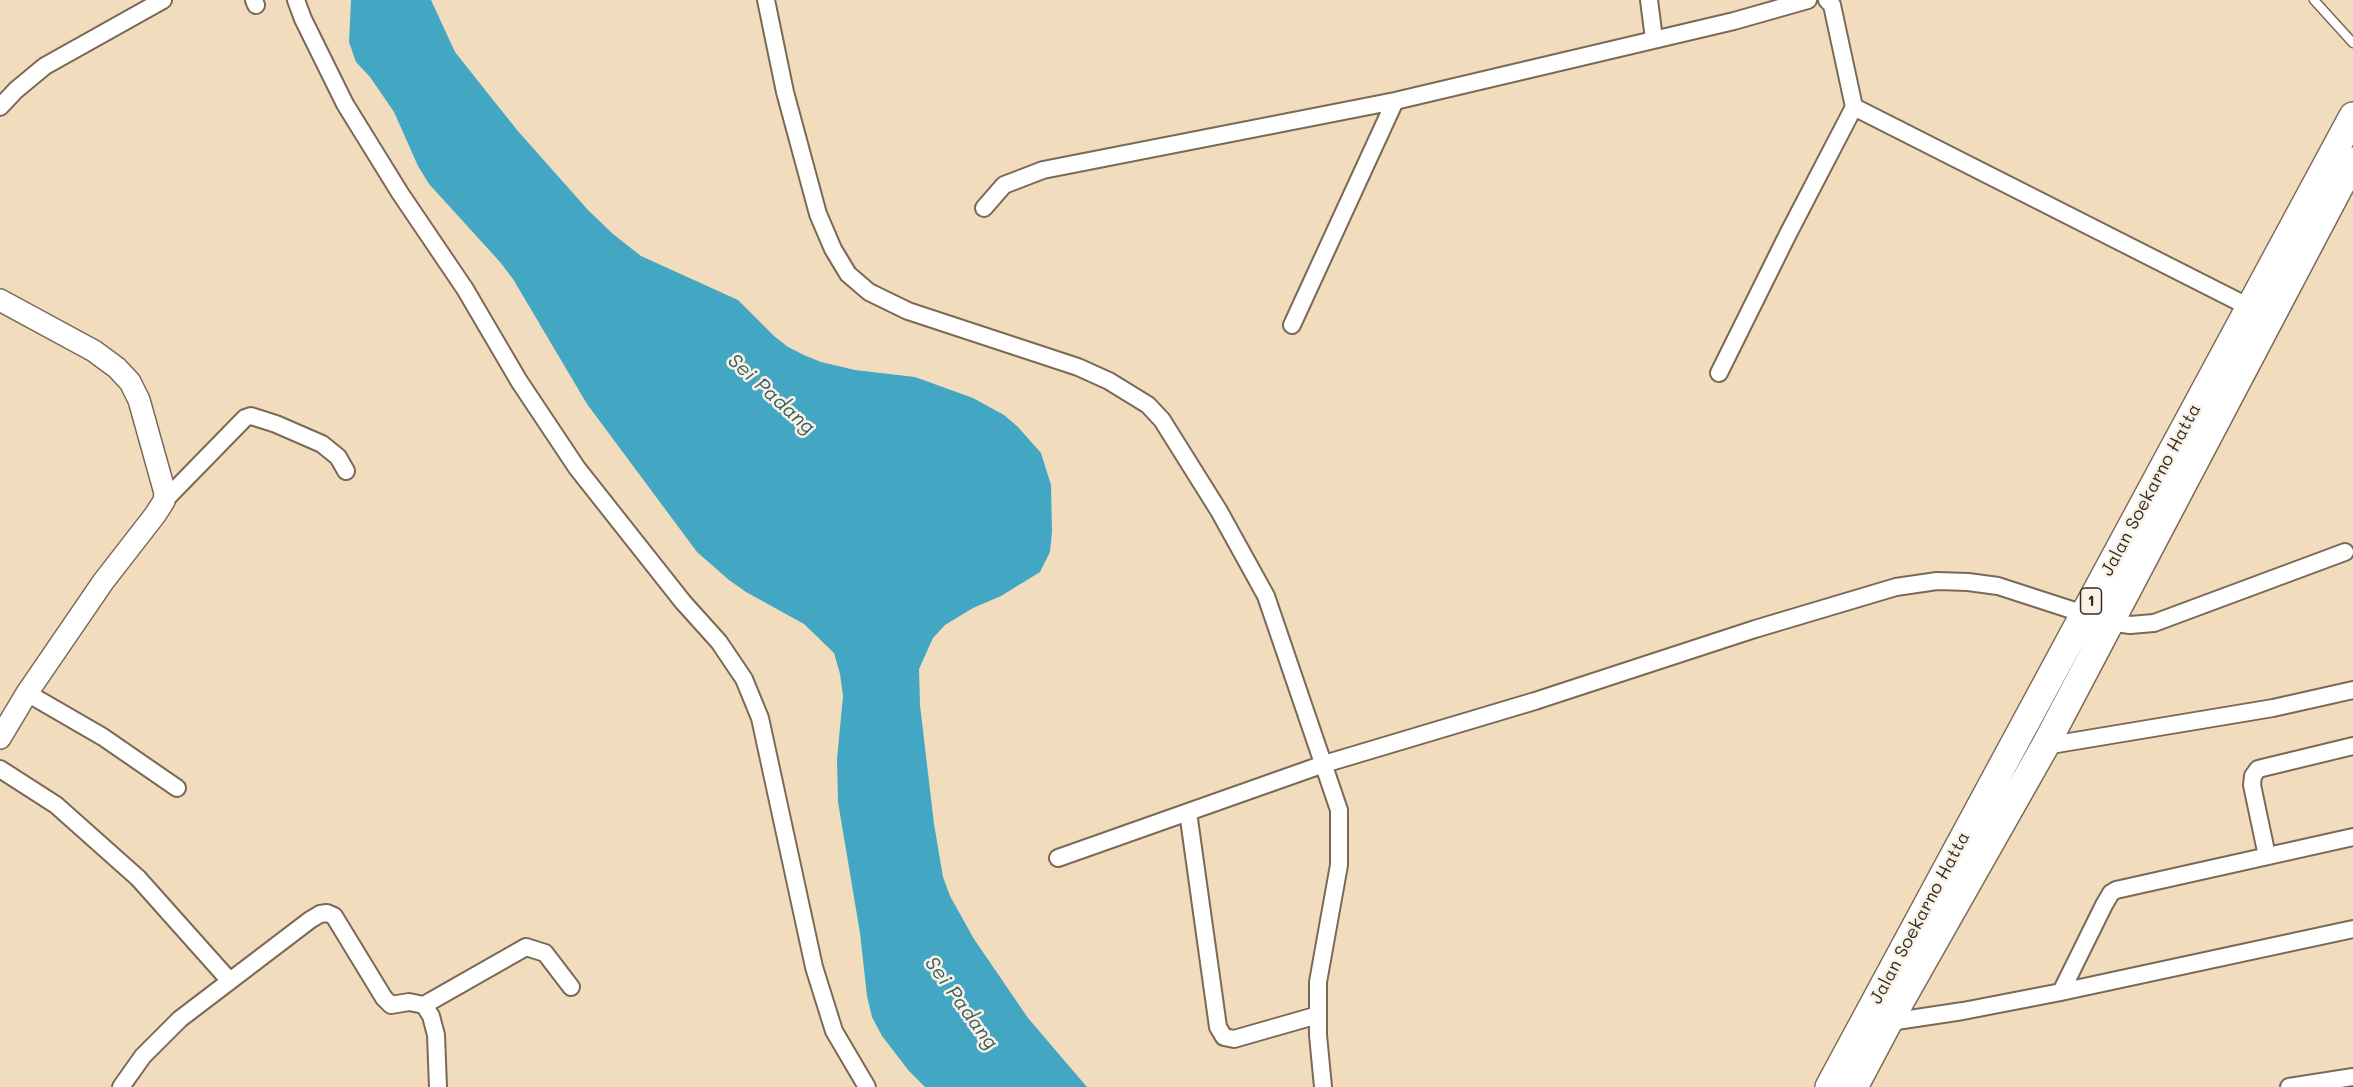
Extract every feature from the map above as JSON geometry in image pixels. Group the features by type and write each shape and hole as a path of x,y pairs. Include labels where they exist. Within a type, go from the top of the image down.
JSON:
{"highway":[{"name":"Jalan Soekarno Hatta","path":"1829,1087 2096,618 2312,214 2353,116"},
{"name":"Jalan Soekarno Hatta","path":"2312,214 2353,161"},
{"name":"Jalan Soekarno Hatta","path":"1854,1087 2045,746 2096,618"}],"street":[{"path":"0,107 15,90 45,66 163,0"},
{"path":"296,0 334,84 365,139 465,289 519,381 577,468 683,602 719,642 744,679 760,718 814,966 834,1031 867,1087"},
{"path":"766,0 785,92 818,214 833,249 848,274 869,292 908,311 1078,367 1109,381 1148,405 1162,420 1212,501 1266,596 1338,810 1339,865 1318,982 1323,1087"},
{"path":"1649,0 1654,39"},
{"path":"984,208 1004,184 1043,170 1395,101 1734,21 1808,0"},
{"path":"1719,373 1854,107 1832,5 1827,0"},
{"path":"1292,325 1395,101"},
{"path":"1854,107 2260,313"},
{"path":"0,300 94,351 117,368 130,382 142,410 162,481 164,501"},
{"path":"0,738 27,693 103,582 164,501 245,418 250,416 276,424 322,444 338,457 346,471"},
{"path":"1058,858 1324,764 1535,701 1755,629 1896,587 1937,581 1998,586 2096,618 2130,625 2154,623 2345,552"},
{"path":"2045,746 2273,708 2353,690"},
{"path":"27,693 103,737 177,788"},
{"path":"2267,856 2252,785 2253,776 2258,769 2353,746"},
{"path":"0,769 56,805 138,878 229,980"},
{"path":"1188,812 1218,1028 1224,1037 1234,1039 1318,1015"},
{"path":"2061,992 2111,893 2123,888 2353,837"},
{"path":"121,1087 143,1056 158,1040 229,980 320,914 327,913 334,916 384,998 391,1005 409,1002 424,1005 526,947 545,953 571,987"},
{"path":"1862,1027 2061,992 2353,929"},
{"path":"424,1005 431,1016 436,1035 438,1087"},
{"path":"2289,1087 2353,1077"}],"lane":[{"path":"2314,0 2353,43"}],"water":[{"name":"Sei Padang","path":"351,0 431,0 455,52 517,130 588,210 641,256 738,300 774,336 788,347 804,355 821,362 855,370 915,377 973,398 1004,415 1041,453 1051,485 1050,552 1040,572 1001,596 973,608 945,625 933,638 919,669 920,705 934,824 943,877 950,896 974,939 1028,1018 1087,1087 925,1087 909,1071 882,1036 872,1017 867,996 860,933 838,802 837,759 843,696 834,653 804,624 746,592 697,552 587,404 513,279 429,184 418,166 394,112 370,77 356,62 349,42"}]}
